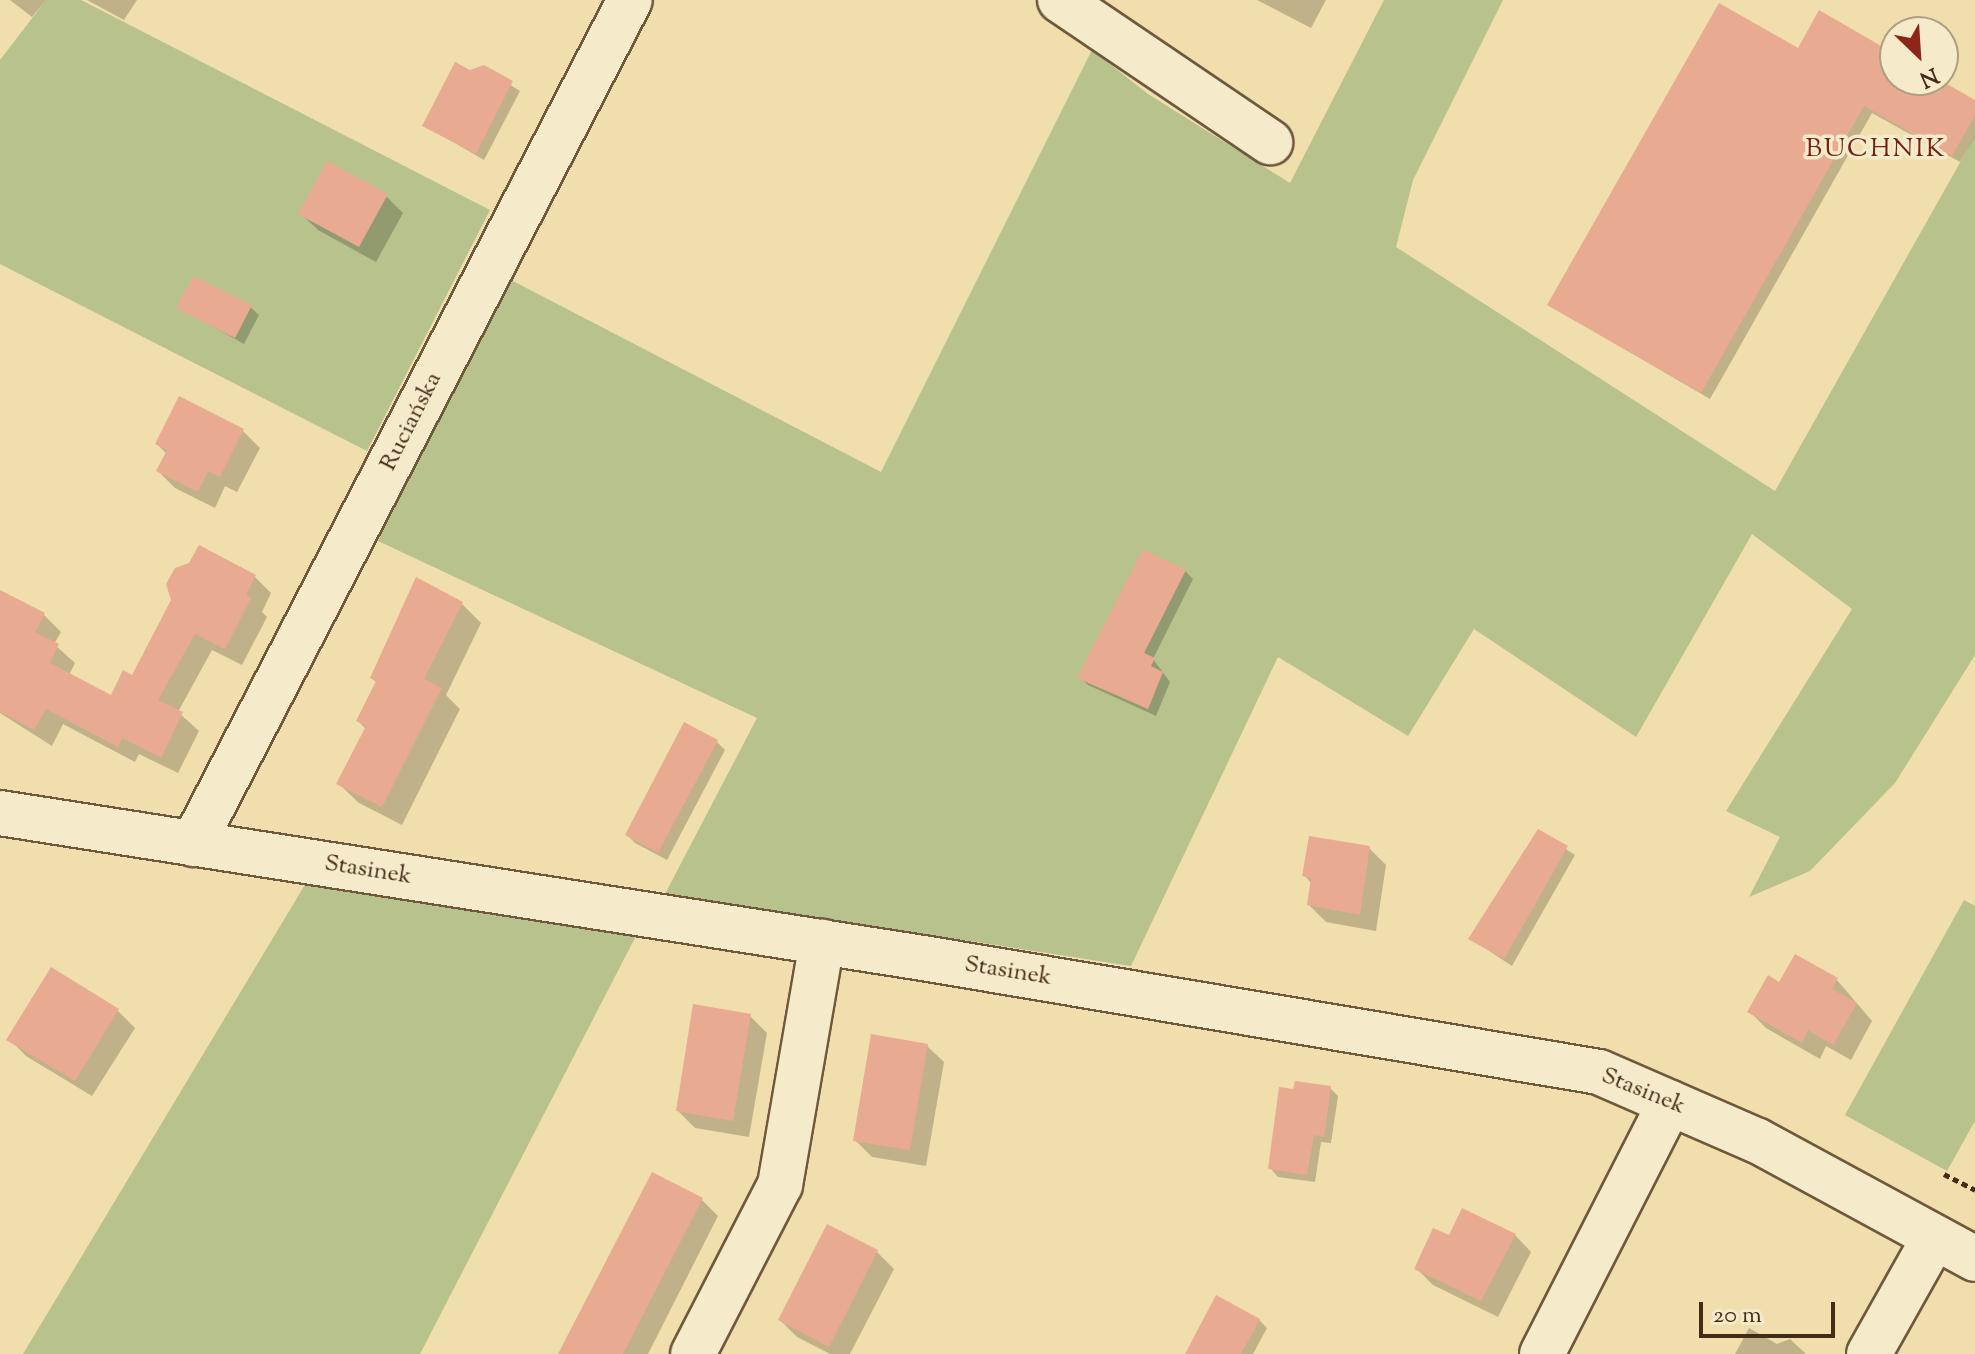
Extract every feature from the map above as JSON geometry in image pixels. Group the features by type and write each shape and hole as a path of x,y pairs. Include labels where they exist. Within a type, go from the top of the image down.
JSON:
{"street":[{"name":"Ruciańska","path":"193,844 630,0"},
{"path":"1060,0 1270,142"},
{"name":"Stasinek","path":"0,813 822,942 1599,1072 1758,1141 1975,1259"},
{"path":"693,1354 780,1185 822,942"},
{"path":"1542,1354 1670,1103"},
{"path":"1869,1354 1934,1238"}],"path":[{"path":"1944,1174 1975,1190"}],"green space":[{"path":"46,0 81,0 490,210 367,451 0,264 0,60"},
{"path":"1384,0 1503,0 1413,180 1396,247 1775,491 1975,136 1975,655 1895,783 1810,871 1749,897 1780,837 1726,811 1852,609 1752,534 1636,737 1474,629 1408,736 1278,657 1131,966 665,894 757,718 378,541 509,279 881,472 1092,50 1148,94 1290,183"},
{"path":"309,878 637,934 420,1354 23,1354"},
{"path":"1964,900 1975,906 1975,1121 1947,1171 1845,1115"}],"building":[{"path":"1719,3 1798,48 1819,10 1879,45 1879,96 1959,96 1959,91 1975,100 1975,115 1952,156 1864,106 1701,393 1547,305"},
{"path":"455,62 470,70 484,65 513,81 476,154 422,126"},
{"path":"327,161 388,194 359,247 298,214"},
{"path":"193,276 252,305 235,338 176,308"},
{"path":"179,396 244,429 220,477 208,471 198,492 156,471 167,450 155,444"},
{"path":"199,545 256,575 246,595 251,598 225,649 195,634 158,700 183,712 161,758 122,738 118,747 46,709 34,730 0,712 0,590 45,613 35,632 59,644 50,663 111,695 123,670 132,675 171,600 166,584 175,568 189,563"},
{"path":"1143,549 1186,570 1144,653 1155,658 1151,666 1163,672 1148,709 1077,678"},
{"path":"416,577 463,602 424,679 442,688 382,807 336,784 366,726 356,721 376,681 370,678"},
{"path":"684,722 718,740 658,853 625,835"},
{"path":"1538,829 1568,846 1504,959 1468,939"},
{"path":"1309,836 1370,846 1360,915 1307,905 1311,878 1302,876"},
{"path":"1795,954 1838,978 1832,989 1857,1003 1833,1045 1808,1030 1802,1043 1747,1012 1768,975 1779,982"},
{"path":"51,967 119,1009 75,1081 6,1040"},
{"path":"693,1004 751,1014 733,1121 676,1111"},
{"path":"871,1034 928,1044 910,1150 853,1141"},
{"path":"1295,1081 1331,1086 1324,1137 1314,1135 1307,1175 1268,1169 1279,1087 1293,1089"},
{"path":"652,1172 703,1198 623,1354 558,1354"},
{"path":"1462,1208 1516,1234 1481,1301 1414,1269 1433,1228 1449,1235"},
{"path":"827,1224 878,1250 829,1347 778,1320"},
{"path":"1216,1295 1260,1319 1241,1354 1185,1354"}],"district":[{"name":"BUCHNIK","path":"1876,150"}]}
